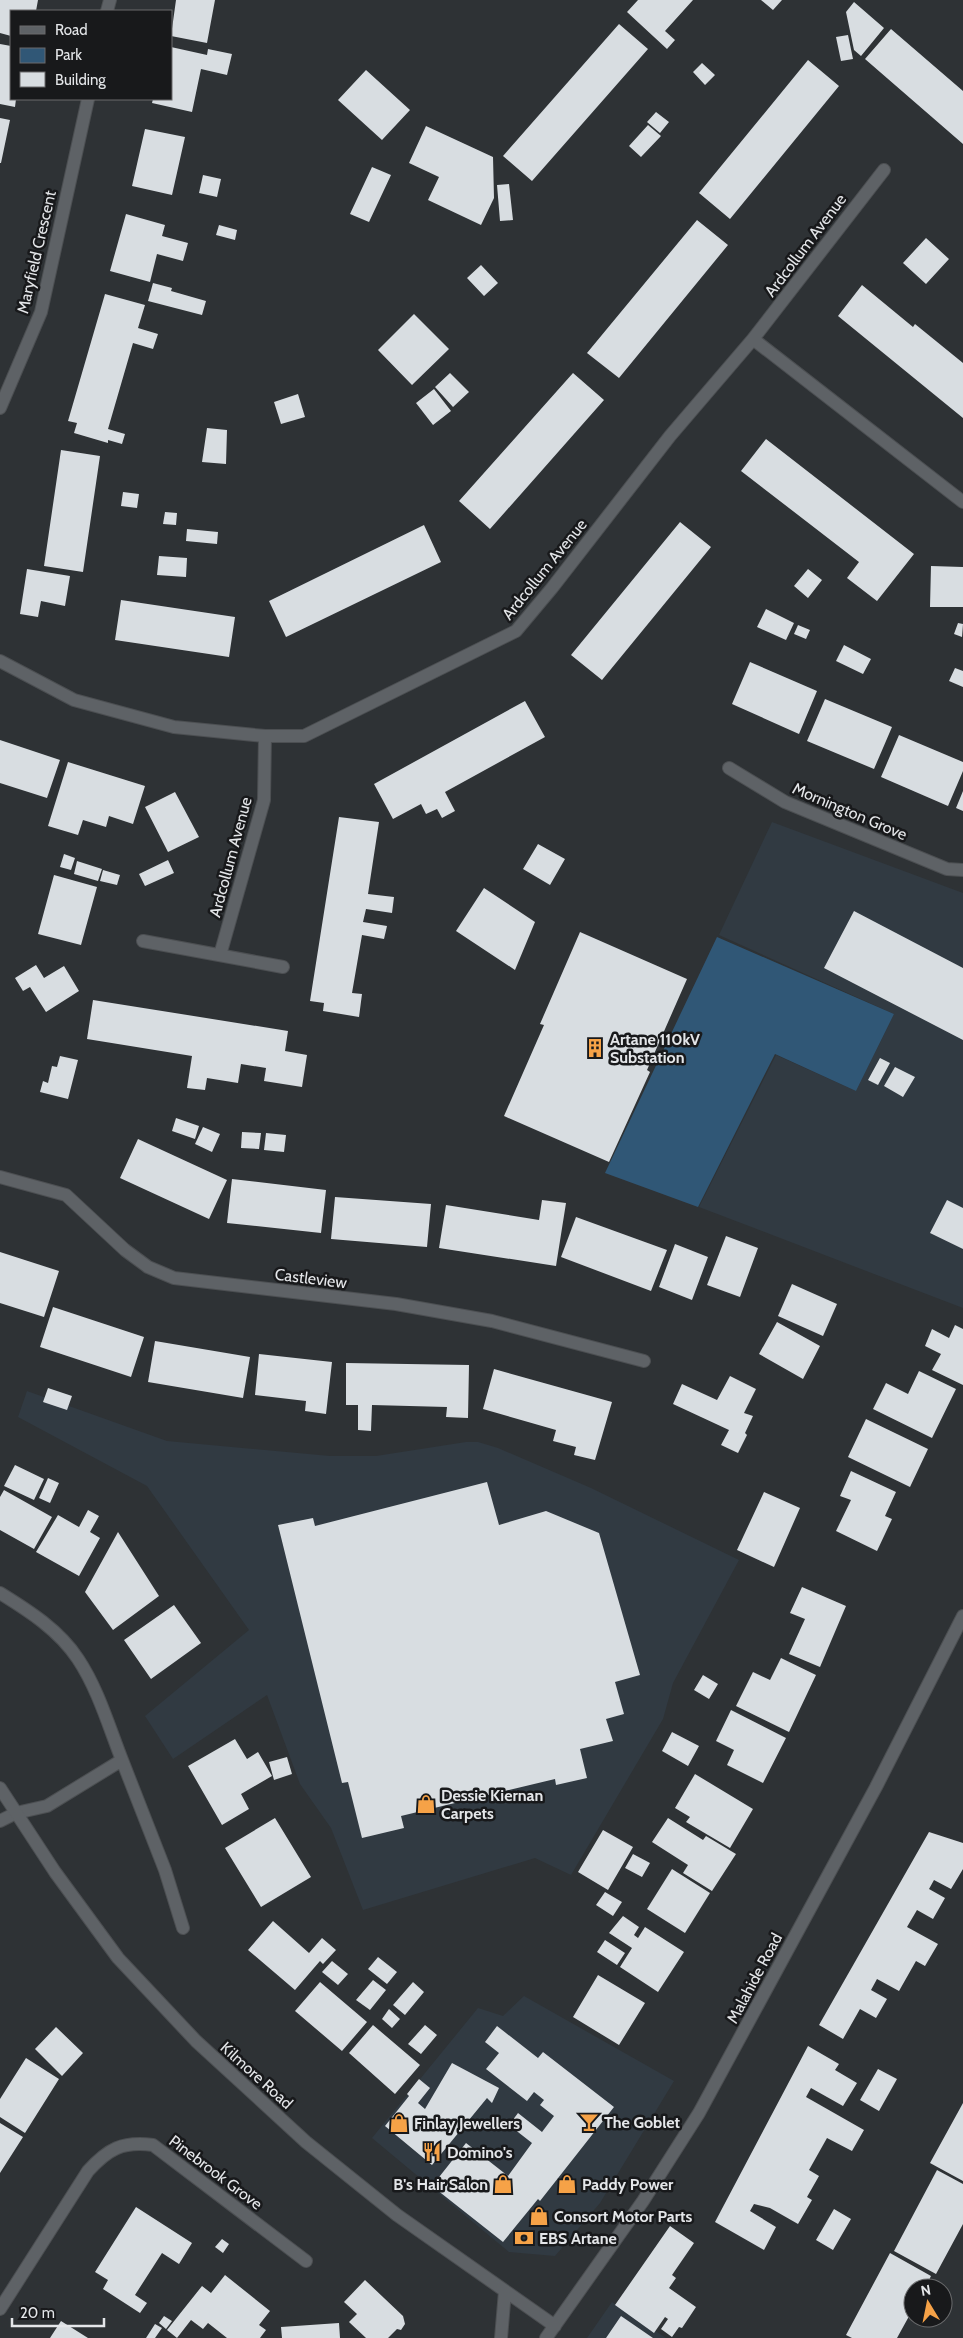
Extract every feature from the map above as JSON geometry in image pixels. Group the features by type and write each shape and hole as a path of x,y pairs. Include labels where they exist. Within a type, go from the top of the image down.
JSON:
{"street":[{"name":"Maryfield Crescent","path":"0,408 41,312 88,100"},
{"name":"Ardcollum Avenue","path":"0,661 74,700 174,727 266,736 304,736 516,631 552,588 670,436 753,339 884,170"},
{"path":"753,339 963,502"},
{"name":"Ardcollum Avenue","path":"220,955 264,800 266,736"},
{"name":"Mornington Grove","path":"729,768 785,802 947,869 963,870"},
{"path":"143,941 283,968"},
{"name":"Castleview","path":"0,1177 66,1195 125,1250 148,1267 174,1278 396,1304 492,1320 644,1361"},
{"path":"0,1593 33,1613 78,1658 90,1681 165,1870 183,1928"},
{"name":"Malahide Road","path":"546,2338 644,2201 698,2113 876,1787 963,1616"},
{"path":"0,1821 16,1813 47,1806 122,1760"},
{"name":"Kilmore Road","path":"0,1788 55,1872 118,1958 196,2042 306,2142 397,2215 554,2326"},
{"name":"Pinebrook Grove","path":"0,2309 88,2171 103,2155 124,2144 153,2145 306,2261"},
{"path":"501,2338 505,2291"}],"shaded area":[{"path":"772,822 963,893 963,1308 699,1207 776,1055 856,1091 894,1014 719,935"},
{"path":"27,1391 167,1441 330,1456 376,1456 466,1442 478,1442 498,1448 591,1488 739,1560 673,1683 663,1719 571,1875 535,1858 363,1910 331,1828 300,1784 267,1695 173,1759 145,1716 249,1630 147,1486 18,1417"},
{"path":"524,1996 674,2081 600,2203 555,2256 509,2252 372,2138 478,2008 503,2016"},
{"path":"612,2302 666,2338 587,2338"}],"green space":[{"path":"717,937 894,1014 856,1091 775,1054 698,1207 605,1173"}],"building":[{"path":"0,0 38,0 36,10 10,10 10,36 0,33"},
{"path":"176,0 215,0 207,43 172,36"},
{"path":"638,0 693,0 665,31 675,40 667,49 627,12"},
{"path":"761,0 782,0 773,10"},
{"path":"854,2 884,28 861,56 854,50 846,12"},
{"path":"619,24 648,49 532,181 503,156"},
{"path":"891,29 963,91 963,144 865,59"},
{"path":"848,35 853,59 841,61 836,37"},
{"path":"0,44 10,46 10,100 16,100 15,107 0,104"},
{"path":"172,47 207,55 208,49 232,54 227,75 201,69 192,112 152,103 153,100 172,100"},
{"path":"808,60 839,86 730,219 699,193"},
{"path":"702,63 715,75 705,85 693,72"},
{"path":"366,70 410,110 382,140 338,100"},
{"path":"656,112 669,122 660,133 647,122"},
{"path":"0,118 10,120 1,163 0,163"},
{"path":"648,125 661,136 641,157 629,146"},
{"path":"426,126 493,157 494,198 481,225 428,200 439,177 409,163"},
{"path":"145,129 185,137 172,195 132,186"},
{"path":"372,167 391,175 369,222 350,214"},
{"path":"203,175 221,179 217,197 199,193"},
{"path":"509,184 513,220 500,221 497,185"},
{"path":"126,214 165,225 162,236 188,243 183,261 157,254 150,282 110,271"},
{"path":"697,220 728,245 619,378 587,353"},
{"path":"219,225 237,230 235,240 216,235"},
{"path":"926,238 949,259 926,284 903,263"},
{"path":"481,265 498,283 484,296 467,278"},
{"path":"153,283 172,288 171,291 206,301 202,315 148,301"},
{"path":"862,285 913,327 915,324 963,363 963,418 838,316"},
{"path":"105,294 145,305 138,328 158,334 153,349 133,343 108,429 125,434 122,444 108,440 108,443 74,433 77,423 68,421"},
{"path":"414,314 449,349 412,385 378,350"},
{"path":"450,373 469,392 453,407 435,387"},
{"path":"573,373 604,400 490,529 459,501"},
{"path":"434,389 451,411 433,425 416,403"},
{"path":"298,394 305,417 281,424 274,402"},
{"path":"207,428 227,430 226,464 202,462"},
{"path":"766,439 914,554 877,601 847,578 859,562 741,471"},
{"path":"61,450 100,456 83,572 44,566"},
{"path":"123,492 139,494 137,508 121,506"},
{"path":"165,512 177,513 176,525 163,524"},
{"path":"680,522 711,547 602,680 571,655"},
{"path":"424,525 441,562 286,637 269,601"},
{"path":"187,529 218,532 217,544 186,541"},
{"path":"159,556 187,558 186,577 157,575"},
{"path":"931,566 963,567 963,607 930,607"},
{"path":"27,569 70,576 65,606 41,601 38,617 20,614"},
{"path":"808,569 822,580 808,598 794,586"},
{"path":"121,600 235,617 229,657 115,640"},
{"path":"766,609 794,623 786,640 757,627"},
{"path":"958,623 963,624 962,637 954,634"},
{"path":"798,625 810,630 806,639 794,634"},
{"path":"844,645 871,659 863,674 836,661"},
{"path":"750,662 817,691 799,734 732,704"},
{"path":"955,668 963,671 963,687 949,681"},
{"path":"825,699 892,727 874,769 807,741"},
{"path":"525,701 545,737 445,792 455,811 442,818 437,809 426,814 421,804 393,819 374,784"},
{"path":"899,735 963,762 963,771 948,806 881,777"},
{"path":"0,740 60,760 47,798 0,783"},
{"path":"68,762 145,786 133,824 109,816 106,827 83,820 78,835 48,826"},
{"path":"963,791 963,811 956,808"},
{"path":"175,792 199,837 168,852 145,807"},
{"path":"339,817 379,822 368,894 394,897 392,913 366,909 363,922 387,926 384,939 362,935 352,993 362,994 359,1017 323,1011 324,1003 310,1001"},
{"path":"538,844 565,859 550,885 523,869"},
{"path":"64,854 75,858 71,870 60,867"},
{"path":"168,860 174,873 145,886 139,874"},
{"path":"77,861 102,869 98,881 74,874"},
{"path":"103,870 120,875 117,885 100,881"},
{"path":"54,875 97,887 81,945 38,934"},
{"path":"484,888 535,922 515,970 456,931"},
{"path":"854,911 963,968 963,1040 824,968"},
{"name":"Artane 110kV Substation","path":"580,932 687,979 647,1070 650,1072 609,1162 504,1116 544,1025 540,1024"},
{"path":"36,965 44,978 64,966 79,991 46,1012 30,987 23,991 15,978"},
{"path":"93,1000 288,1031 285,1051 307,1055 302,1087 264,1081 266,1068 241,1064 238,1083 207,1078 205,1090 187,1088 192,1056 87,1039"},
{"path":"60,1056 78,1060 68,1099 40,1092 43,1081 48,1083 52,1066 57,1067"},
{"path":"880,1058 890,1063 878,1085 868,1080"},
{"path":"895,1067 915,1077 903,1097 884,1086"},
{"path":"176,1118 199,1126 195,1139 172,1131"},
{"path":"203,1127 220,1134 212,1152 195,1144"},
{"path":"242,1132 261,1133 259,1149 241,1148"},
{"path":"266,1133 286,1135 284,1152 264,1150"},
{"path":"138,1139 227,1180 209,1219 120,1178"},
{"path":"232,1179 326,1190 321,1233 227,1223"},
{"path":"335,1197 431,1204 427,1247 331,1239"},
{"path":"542,1200 566,1203 556,1266 439,1248 446,1205 539,1220"},
{"path":"947,1200 963,1208 963,1249 930,1233"},
{"path":"576,1217 667,1250 651,1291 561,1257"},
{"path":"726,1236 758,1248 740,1297 707,1285"},
{"path":"675,1244 708,1257 692,1300 659,1287"},
{"path":"0,1252 59,1271 44,1317 0,1303"},
{"path":"792,1284 837,1304 823,1336 778,1316"},
{"path":"53,1307 144,1337 131,1377 40,1347"},
{"path":"777,1322 820,1346 803,1379 759,1354"},
{"path":"955,1325 963,1329 963,1385 932,1370 941,1354 925,1346 932,1329 949,1338"},
{"path":"155,1341 250,1357 243,1398 148,1382"},
{"path":"259,1354 332,1362 326,1414 305,1411 306,1401 255,1395"},
{"path":"346,1363 469,1365 468,1418 446,1417 447,1407 372,1405 371,1431 358,1430 358,1405 346,1405"},
{"path":"494,1369 612,1402 595,1460 574,1455 576,1447 553,1441 556,1430 483,1409"},
{"path":"919,1371 956,1389 932,1438 873,1409 886,1383 908,1394"},
{"path":"730,1376 756,1389 744,1413 753,1416 745,1433 747,1435 738,1453 721,1445 729,1430 673,1404 682,1384 717,1400"},
{"path":"48,1388 72,1396 67,1410 43,1402"},
{"path":"866,1419 928,1449 910,1487 848,1457"},
{"path":"15,1465 44,1479 34,1500 4,1486"},
{"path":"851,1471 896,1492 885,1516 892,1519 877,1551 836,1531 851,1500 840,1496"},
{"path":"48,1478 59,1483 50,1503 39,1498"},
{"path":"487,1482 499,1525 546,1511 599,1533 640,1675 615,1682 624,1714 606,1719 613,1741 580,1749 587,1778 556,1785 555,1779 401,1816 404,1828 362,1838 348,1782 342,1783 278,1525 313,1518 315,1526"},
{"path":"4,1490 52,1517 34,1549 0,1530 0,1497"},
{"path":"764,1492 800,1508 774,1567 737,1550"},
{"path":"88,1510 99,1516 90,1532 100,1538 79,1576 36,1552 58,1515 79,1527"},
{"path":"118,1532 159,1596 113,1630 85,1592"},
{"path":"802,1587 846,1606 820,1667 789,1654 805,1619 790,1613"},
{"path":"174,1605 201,1643 151,1679 124,1640"},
{"path":"781,1658 816,1675 789,1732 736,1706 753,1672 770,1680"},
{"path":"703,1675 718,1684 709,1699 694,1690"},
{"path":"731,1710 786,1738 763,1783 727,1765 734,1750 716,1741"},
{"path":"672,1732 699,1746 688,1766 662,1751"},
{"path":"235,1739 247,1759 258,1752 272,1776 241,1794 249,1809 222,1825 188,1766"},
{"path":"287,1757 292,1774 274,1780 269,1762"},
{"path":"695,1774 753,1809 730,1848 686,1822 690,1817 675,1808"},
{"path":"275,1818 311,1877 261,1907 225,1848"},
{"path":"668,1818 703,1840 706,1836 736,1854 712,1891 683,1873 688,1865 652,1842"},
{"path":"603,1830 633,1847 608,1890 578,1872"},
{"path":"929,1832 963,1843 963,1869 951,1889 934,1880 929,1889 945,1898 933,1919 917,1910 907,1927 938,1944 925,1966 916,1961 899,1991 877,1979 871,1990 887,1999 876,2018 860,2009 843,2039 819,2025"},
{"path":"633,1854 650,1863 642,1877 625,1868"},
{"path":"672,1869 710,1893 685,1933 647,1909"},
{"path":"605,1892 622,1902 613,1916 596,1905"},
{"path":"623,1916 639,1927 634,1935 638,1938 645,1927 684,1952 658,1992 620,1967 632,1948 609,1933"},
{"path":"273,1921 309,1953 322,1938 336,1950 323,1964 320,1961 295,1990 248,1950"},
{"path":"605,1940 625,1953 617,1965 597,1952"},
{"path":"378,1957 397,1972 387,1984 368,1969"},
{"path":"332,1961 348,1974 338,1985 322,1972"},
{"path":"598,1975 645,2003 619,2045 573,2017"},
{"path":"373,1980 386,1990 370,2010 356,2000"},
{"path":"320,1982 367,2022 342,2051 295,2011"},
{"path":"413,1982 424,1992 405,2015 393,2005"},
{"path":"389,2009 400,2019 392,2028 382,2019"},
{"path":"373,2025 420,2065 395,2094 349,2053"},
{"path":"425,2025 437,2035 421,2054 408,2044"},
{"path":"497,2026 538,2058 543,2052 614,2107 540,2201 538,2199 503,2242 432,2186 466,2143 508,2176 532,2143 509,2125 518,2113 542,2132 554,2116 540,2105 544,2100 534,2092 527,2101 486,2069 499,2053 485,2042"},
{"path":"56,2027 83,2053 62,2076 35,2049"},
{"path":"808,2046 839,2064 835,2070 857,2083 843,2106 811,2088 806,2097 864,2130 852,2151 827,2138 809,2170 819,2176 807,2197 812,2200 798,2224 770,2208 754,2204 750,2211 776,2227 764,2250 715,2222"},
{"path":"26,2058 59,2079 25,2133 0,2117 0,2099"},
{"path":"452,2063 499,2088 492,2103 487,2098 432,2165 385,2126 409,2096 407,2094 419,2079 430,2088 418,2103 425,2109"},
{"path":"878,2069 897,2079 879,2111 860,2100"},
{"path":"963,2103 963,2181 930,2163"},
{"path":"0,2123 23,2137 0,2173"},
{"path":"937,2170 963,2184 963,2224 936,2274 894,2251"},
{"path":"136,2207 192,2243 179,2264 162,2253 135,2295 147,2303 140,2313 103,2289 108,2280 95,2272"},
{"path":"834,2209 851,2219 833,2250 816,2240"},
{"path":"670,2226 694,2243 672,2275 676,2278 669,2288 696,2307 682,2328 679,2327 672,2337 661,2329 668,2319 665,2317 654,2333 615,2305"},
{"path":"222,2239 229,2244 223,2253 215,2247"},
{"path":"890,2253 931,2276 930,2278 903,2278 903,2327 897,2338 852,2338 846,2335"},
{"path":"225,2275 270,2311 259,2325 266,2330 260,2338 227,2338 208,2323 203,2329 191,2320 177,2338 167,2330 202,2286 211,2293"},
{"path":"365,2280 403,2316 405,2324 401,2330 397,2329 388,2338 366,2338 349,2322 357,2314 344,2302"},
{"path":"164,2316 172,2321 166,2329 159,2323"},
{"path":"621,2316 653,2338 606,2338"},
{"path":"61,2321 88,2338 50,2338"},
{"path":"339,2323 340,2338 282,2338 281,2327"},
{"path":"155,2324 162,2328 155,2338 146,2338"}],"place":[{"name":"Artane 110kV Substation","path":"595,1048"},
{"name":"Dessie Kiernan Carpets","path":"426,1804"},
{"name":"The Goblet","path":"589,2122"},
{"name":"Finlay Jewellers","path":"399,2123"},
{"name":"Domino's","path":"432,2152"},
{"name":"B's Hair Salon","path":"503,2184"},
{"name":"Paddy Power","path":"567,2184"},
{"name":"Consort Motor Parts","path":"539,2216"},
{"name":"EBS Artane","path":"524,2238"}]}
